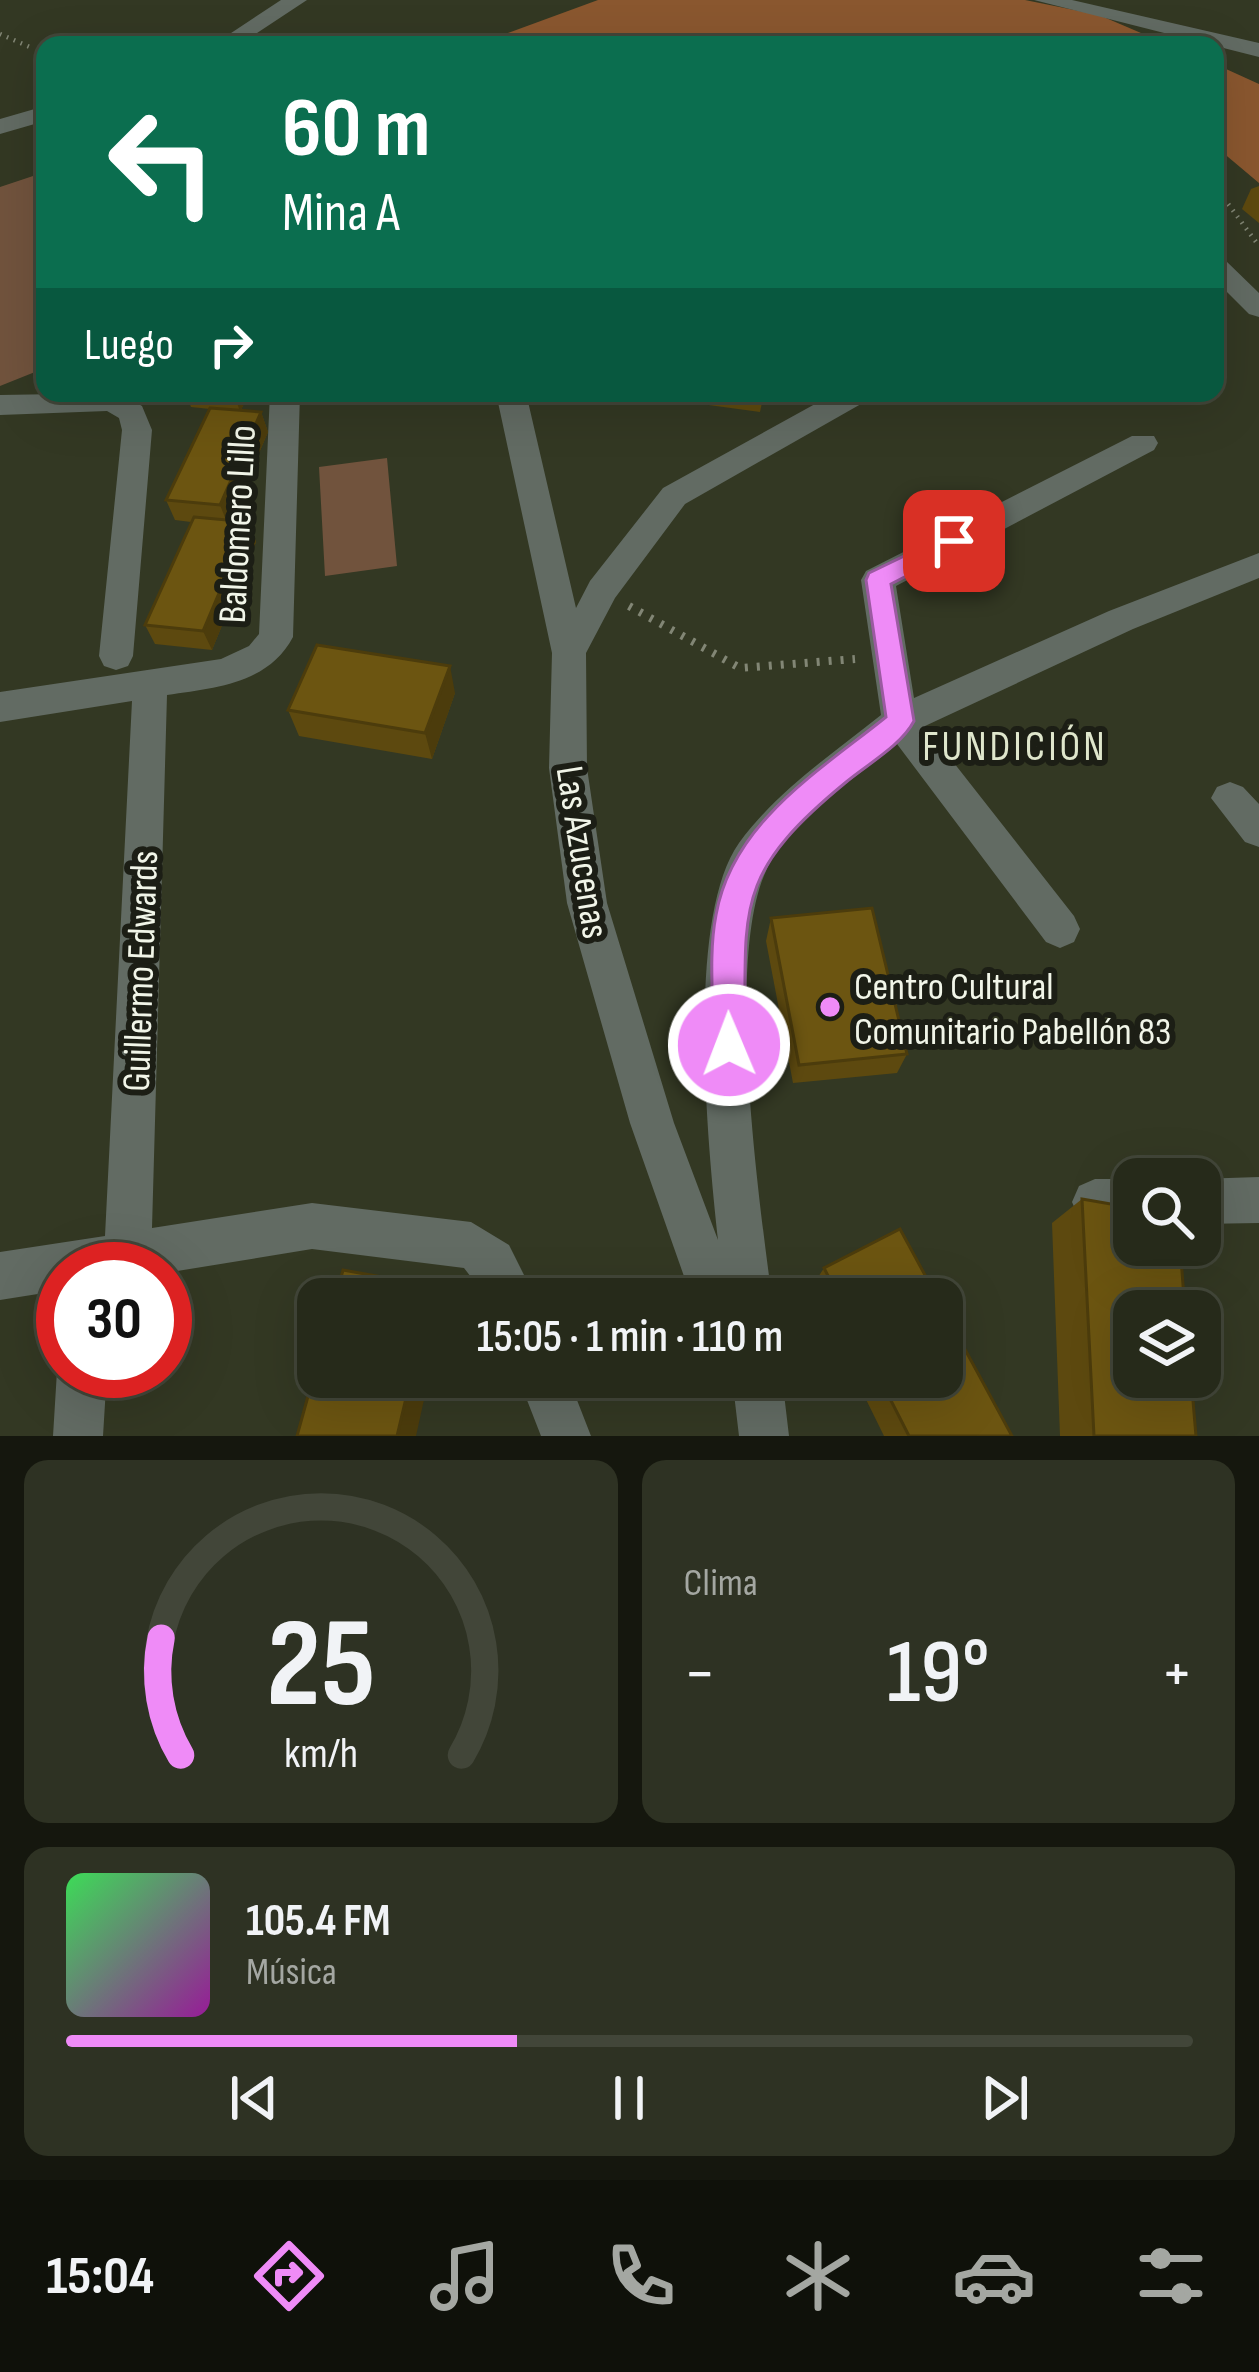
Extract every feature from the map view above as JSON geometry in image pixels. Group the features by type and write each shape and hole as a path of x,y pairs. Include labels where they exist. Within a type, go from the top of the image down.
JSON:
{"street":[{"path":"234,36 261,13 296,0"},
{"path":"1045,0 1199,36"},
{"path":"1224,42 1259,50"},
{"path":"1,127 36,116"},
{"path":"1224,274 1259,308"},
{"path":"0,405 85,402"},
{"path":"115,402 132,413 137,430 116,656"},
{"name":"Baldomero Lillo","path":"150,687 226,672 261,656 276,637 285,402"},
{"name":"Las Azucenas","path":"514,402 569,653 568,768 587,903 652,1123 708,1278"},
{"path":"569,653 602,590 674,496 842,402"},
{"path":"1060,929 901,721 878,580 1143,443"},
{"path":"746,1278 727,998 731,915 750,859 788,812 901,721 1121,620 1258,566"},
{"path":"0,707 150,687"},
{"name":"Guillermo Edwards","path":"102,1242 150,687"},
{"path":"1230,798 1259,830"},
{"path":"1221,1201 1259,1200"},
{"path":"192,1246 312,1226 346,1228 471,1245 488,1254 503,1278"},
{"path":"0,1276 36,1271"},
{"path":"78,1436 80,1398"},
{"path":"551,1398 566,1436"}],"path":[{"path":"0,34 32,48"},
{"path":"1224,198 1259,245"},
{"path":"602,590 740,668 840,659"}],"shaded area":[{"path":"598,0 1025,0 1099,15 1148,36 500,36"},
{"path":"1224,68 1259,84 1259,183 1224,154"},
{"path":"36,175 36,372 0,386 0,187"},
{"path":"387,458 397,566 325,576 319,467"}],"building":[{"path":"210,408 261,412 220,505 166,500"},
{"path":"194,517 249,522 203,631 145,625"},
{"path":"317,645 450,666 425,733 288,710"},
{"name":"Centro Cultural Comunitario Pabellón 83","path":"872,908 907,1054 799,1065 771,918"},
{"path":"1082,1199 1113,1204 1113,1266 1182,1266 1183,1290 1113,1290 1113,1398 1193,1398 1196,1436 1094,1436"},
{"path":"900,1229 927,1278 829,1278 824,1268"},
{"path":"343,1270 388,1278 341,1278"},
{"path":"963,1346 1012,1436 909,1436 890,1398 963,1398"},
{"path":"308,1398 406,1398 397,1436 297,1436"}],"place":[{"name":"Centro Cultural Comunitario Pabellón 83","path":"830,1007"}],"district":[{"name":"FUNDICIÓN","path":"1015,745"}],"route":[{"path":"729,1045 731,915 750,859 788,812 901,721 878,580 954,541"}]}
